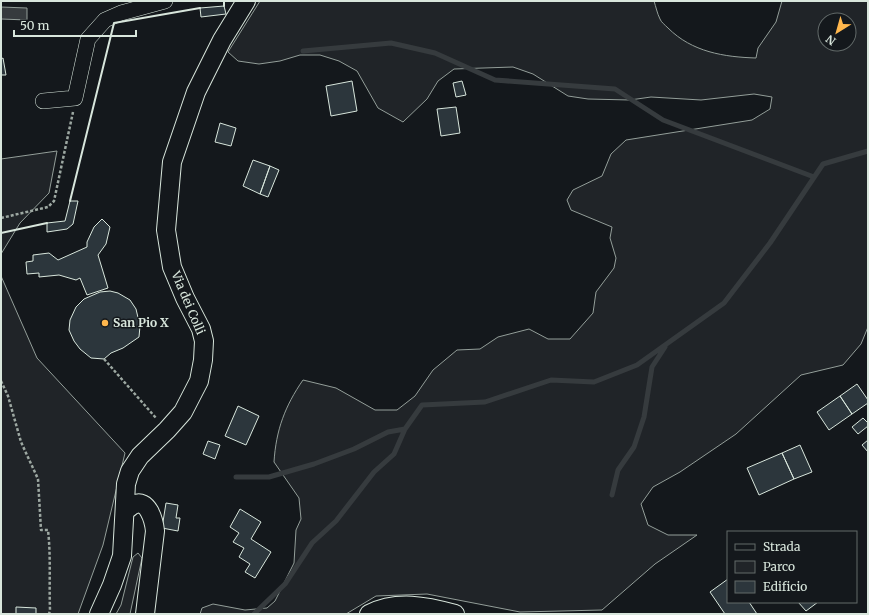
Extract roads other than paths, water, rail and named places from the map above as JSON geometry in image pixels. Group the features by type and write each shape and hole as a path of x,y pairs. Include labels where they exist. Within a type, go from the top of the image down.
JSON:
{"street":[{"path":"43,101 75,98 88,39 105,20 121,13 165,1"},
{"name":"Via dei Colli","path":"99,614 112,585 122,556 126,484 130,471 140,456 183,412 198,381 203,360 204,347 201,329 185,298 172,267 166,230 172,162 196,92 222,40 246,1"},
{"path":"125,511 134,504 144,505 150,512 154,521 155,531 144,614"},
{"path":"369,614 394,605 426,606 455,614"}],"waterway":[{"path":"303,51 391,43 435,53 495,80 615,89 663,120 814,177"},
{"path":"254,614 285,584 312,543 336,521 374,472 394,454 405,429 422,405 485,402 551,380 594,382 637,365 724,303 770,243 823,164 868,151"},
{"path":"612,495 618,470 634,447 644,417 652,367 665,347"},
{"path":"236,477 269,477 314,464 354,449 388,432 405,429"}],"place":[{"name":"San Pio X","path":"105,323"}]}
